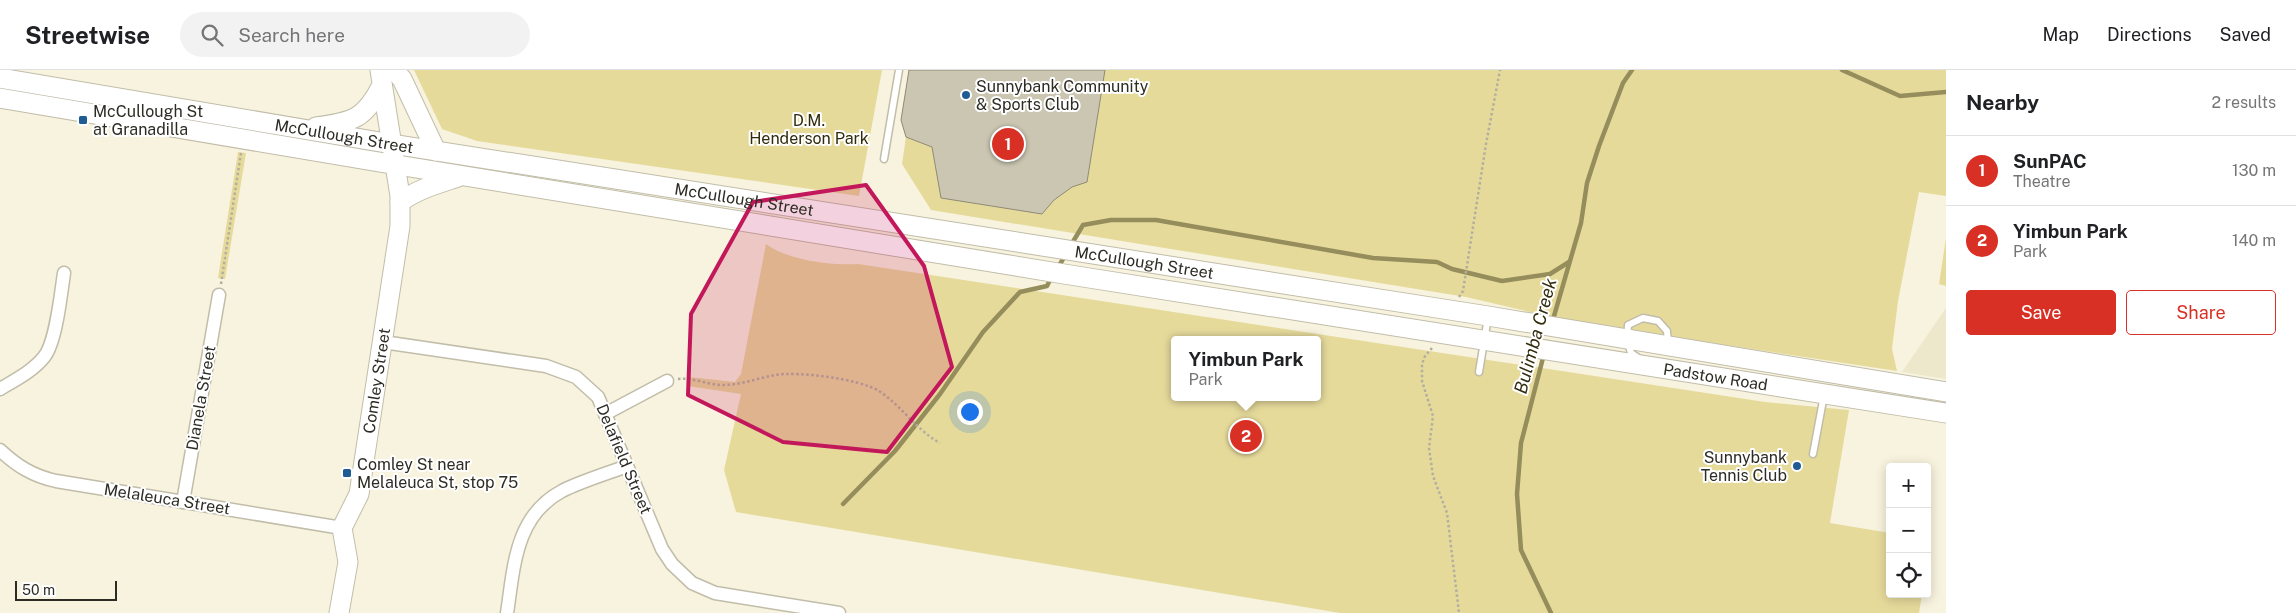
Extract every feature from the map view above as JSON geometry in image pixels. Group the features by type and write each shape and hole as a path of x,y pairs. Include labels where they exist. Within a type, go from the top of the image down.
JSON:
{"main road":[{"path":"394,70 402,79 436,151"},
{"name":"McCullough Street","path":"0,78 436,151 873,231 1045,271 1484,341"},
{"path":"303,129 335,125 360,116 372,106 381,78"},
{"name":"Comley Street","path":"342,528 359,494 400,226 400,202 381,78"},
{"name":"McCullough Street","path":"0,98 463,176 873,231 1059,248 1488,316"},
{"path":"400,202 413,192 463,176"},
{"name":"Padstow Road","path":"1488,316 1946,392"},
{"name":"Padstow Road","path":"1484,341 1946,413"},
{"path":"339,613 348,562 342,528"}],"street":[{"path":"0,389 29,372 46,356 55,328 64,273"},
{"name":"Dianela Street","path":"183,502 219,295"},
{"name":"Delafield Street","path":"383,342 546,366 576,378 598,397 662,550 672,564 692,583 715,593 839,613"},
{"path":"605,414 667,381"},
{"name":"Melaleuca Street","path":"0,450 14,464 36,476 342,528"},
{"path":"507,613 517,549 525,526 539,510 561,492 627,466"}],"lane":[{"path":"884,159 899,70"},
{"path":"1479,372 1488,316"},
{"path":"1627,340 1631,353 1653,367"},
{"path":"1813,454 1824,394"}],"path":[{"path":"1462,291 1500,70"},
{"path":"219,295 242,149"},
{"path":"1448,336 1442,345 1434,346 1425,356 1422,364 1422,381 1433,416 1429,448 1433,476 1447,513 1459,613"},
{"path":"667,381 683,379 724,385 776,375 804,374 857,383 878,390 924,435 940,444"}],"highlighted area":[{"path":"866,185 924,266 952,367 887,452 783,442 688,395 691,314 753,202"}],"shaded area":[{"path":"1946,308 1946,379 1902,372"}],"green space":[{"name":"D.M. Henderson Park","path":"414,70 882,70 859,196 477,141 442,129"},
{"path":"909,70 1946,70 1946,196 1919,192 1898,301 1892,349 1897,371 1568,321 1466,297 931,210 902,164 906,137 901,120"},
{"path":"238,152 246,153 225,279 218,278"},
{"path":"1946,238 1946,286 1939,284"},
{"path":"766,244 775,250 797,258 823,263 858,264 1765,402 1849,410 1830,523 1886,532 1886,598 1921,598 1919,613 1340,613 736,512 724,470 741,394 688,386 689,377 735,382 741,374"}],"building":[{"path":"909,70 1105,70 1087,182 1072,187 1054,200 1042,214 941,198 932,147 906,137 901,120"}],"waterway":[{"name":"Bulimba Creek","path":"1552,323 1581,223 1587,183 1623,83 1632,70"},
{"name":"Bulimba Creek","path":"1842,70 1900,96 1946,92"},
{"path":"1071,245 1083,225 1111,220 1156,220 1373,258 1437,262 1452,269 1502,281 1550,274 1569,262"},
{"path":"1057,269 1066,254"},
{"path":"843,504 895,451 940,394 983,332 1020,292 1047,286 1051,278"},
{"name":"Bulimba Creek","path":"1544,354 1521,443 1517,494 1521,550 1551,613"}],"place":[{"name":"Sunnybank Community & Sports Club","path":"966,95"},
{"name":"McCullough St at Granadilla","path":"83,120"},
{"name":"SunPAC","path":"1008,144"},
{"name":"Yimbun Park","path":"1246,436"},
{"name":"Sunnybank Tennis Club","path":"1797,466"},
{"name":"Comley St near Melaleuca St, stop 75","path":"347,473"}]}
